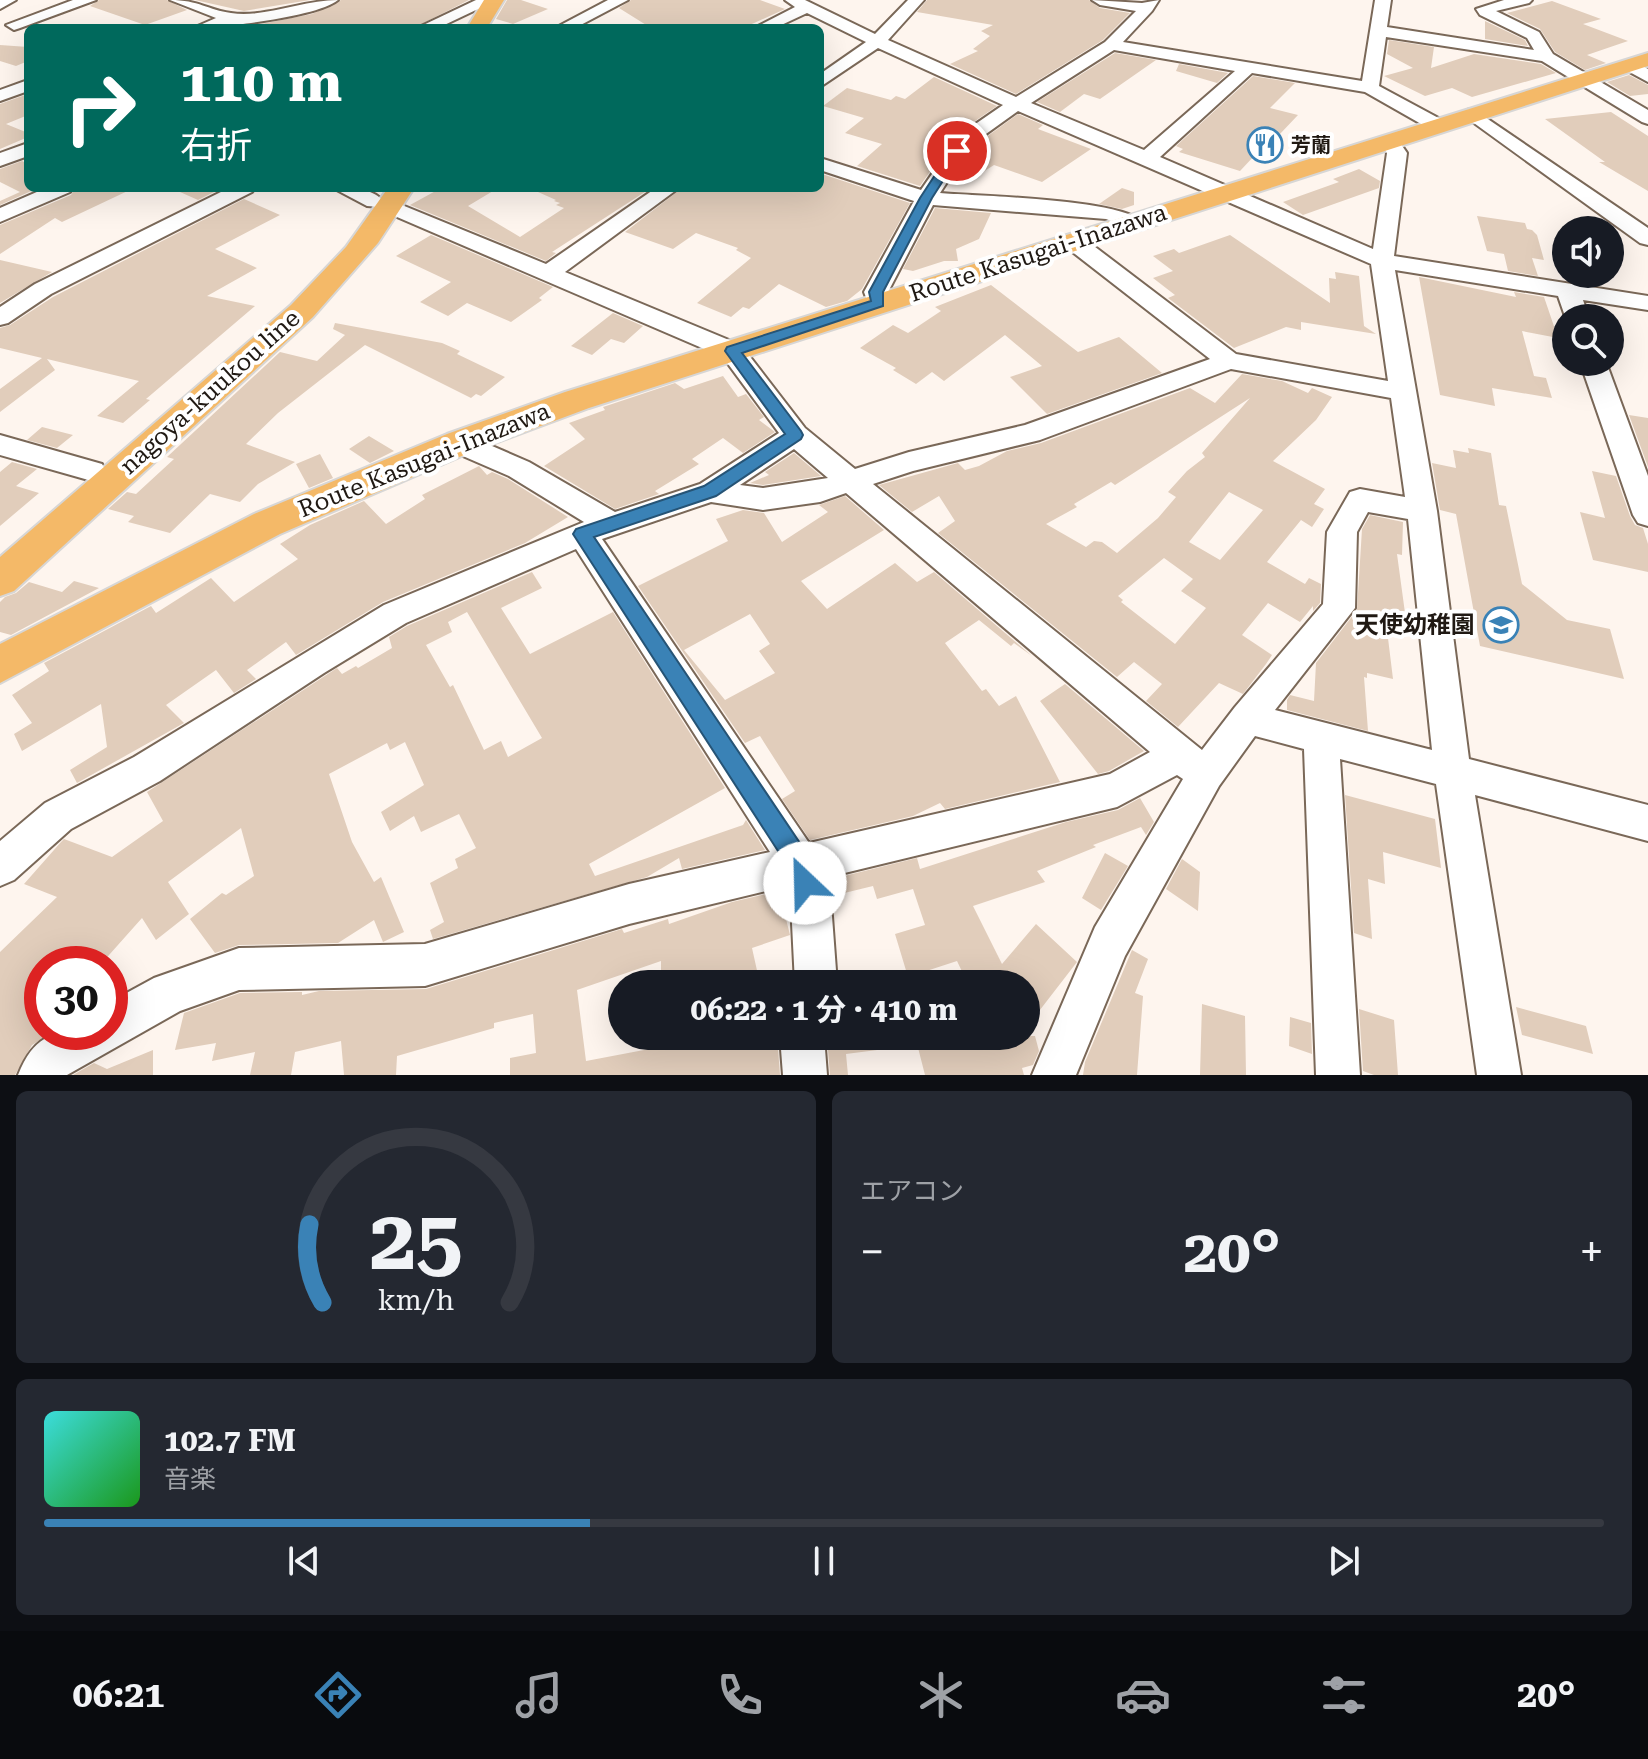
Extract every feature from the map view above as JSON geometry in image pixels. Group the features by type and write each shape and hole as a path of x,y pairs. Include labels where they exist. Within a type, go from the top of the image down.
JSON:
{"main road":[{"path":"479,24 491,0"},
{"path":"495,24 509,0"},
{"name":"Route Kasugai-Inazawa","path":"0,665 267,524 459,443 577,400 1437,125 1581,80 1642,67"},
{"name":"nagoya-kuukou line","path":"0,550 283,304 387,196"},
{"name":"nagoya-kuukou line","path":"0,580 302,311 344,268 387,196"}],"street":[{"path":"0,4 8,0"},
{"path":"14,25 88,0"},
{"path":"178,0 250,24"},
{"path":"262,0 282,13"},
{"path":"214,24 233,18 282,13 330,0"},
{"path":"434,24 491,0"},
{"path":"571,24 620,0"},
{"path":"824,79 878,41 916,0"},
{"path":"1100,0 1149,4"},
{"path":"1370,88 1383,0"},
{"path":"1524,0 1484,9 1533,35 1547,57 1648,118"},
{"path":"768,24 800,3 1016,105 1382,261 1648,303"},
{"path":"878,303 876,292 926,198 965,140 1111,45 1149,4"},
{"path":"0,15 7,15 24,34"},
{"path":"1379,31 1547,57"},
{"path":"1111,45 1370,88 1437,125"},
{"path":"1146,159 1248,68"},
{"path":"0,85 24,84"},
{"path":"0,96 24,86"},
{"path":"0,113 24,104"},
{"path":"1473,114 1648,238"},
{"path":"1389,141 1397,153 1382,261 1422,511 1453,773 1499,1075"},
{"path":"0,160 24,151"},
{"path":"824,165 926,198 1110,213 1133,223"},
{"path":"0,216 54,192"},
{"path":"0,318 43,289 237,192"},
{"path":"365,192 387,196 550,272 732,351 795,435 1192,764"},
{"path":"550,272 663,192"},
{"path":"1074,242 1229,361 1404,392"},
{"path":"1568,290 1572,304"},
{"path":"710,491 763,499 820,491 909,462 1030,433 1229,361"},
{"path":"1598,376 1648,515"},
{"path":"0,866 58,816 147,769 312,663 395,614 597,529 710,491 795,435"},
{"path":"459,443 519,469 597,529 800,863 811,903 815,970"},
{"path":"4,450 92,471"},
{"path":"128,1016 169,993 239,969 425,965 629,904 1117,790 1192,764 1247,718 1339,608 1342,532 1360,500 1422,511"},
{"path":"1247,718 1648,823"},
{"path":"1321,739 1338,1075"},
{"path":"1054,1075 1110,942 1192,764"},
{"path":"40,1075 53,1057 66,1050"},
{"path":"803,1050 805,1075"}],"building":[{"path":"99,0 167,0 187,10 142,24 90,6"},
{"path":"195,0 310,0 244,11"},
{"path":"341,0 469,0 422,24 261,24 312,14"},
{"path":"507,0 521,0 548,9 513,24 496,19"},
{"path":"631,0 760,0 785,9 752,24 645,24 619,8"},
{"path":"927,0 1089,0 1100,8 1130,13 1103,40 1016,94 950,64 978,51 973,49 990,36 981,31 993,25 917,12"},
{"path":"1552,1 1601,19 1583,24 1628,41 1587,55 1606,63 1585,70 1555,52 1540,29 1507,13"},
{"path":"1485,21 1525,40 1528,46 1485,39"},
{"path":"1389,40 1434,47 1431,68 1474,54 1541,64 1556,73 1472,97 1452,88 1425,96 1384,76 1413,68 1387,54"},
{"path":"0,45 24,47 24,63 16,66 0,61"},
{"path":"1115,53 1156,60 1100,99 1084,94 1060,112 1037,102"},
{"path":"1179,64 1228,73 1217,83 1176,71"},
{"path":"1629,75 1648,85 1648,94 1630,96 1607,82"},
{"path":"1253,76 1295,83 1270,108 1298,115 1259,156 1255,155 1240,171 1179,152 1183,149 1176,146"},
{"path":"934,77 997,106 956,134 920,186 857,166 882,144 845,133 864,118 824,106 847,88 891,100 896,96 905,99"},
{"path":"24,95 24,117 6,124 24,131 24,139 0,149 0,104"},
{"path":"1611,112 1648,136 1648,191 1599,162 1605,162 1545,119"},
{"path":"1018,114 1043,125 1038,129 1091,149 1042,182 994,165 983,172 963,164 974,146"},
{"path":"24,162 24,192 29,192 0,205 0,201 20,192 0,182 0,169"},
{"path":"1359,169 1380,181 1379,188 1303,215 1283,202 1339,182 1333,179"},
{"path":"824,175 910,203 862,289 847,301 826,307 779,284 749,309 743,307 731,317 697,303 751,258 736,250 738,248 696,233 673,249 625,232 677,192 824,192"},
{"path":"1122,188 1134,192 1134,205 1122,209 1099,204"},
{"path":"73,192 126,192 62,222 55,218 0,254 0,225"},
{"path":"180,192 214,192 198,200"},
{"path":"434,192 491,192 468,206 520,237 564,208 556,205 560,203 556,200 538,192 645,192 552,252 556,253 546,261 410,205"},
{"path":"244,199 280,215 215,249 257,268 207,296 255,306 146,399 150,400 123,423 97,416 139,381 47,359 55,370 0,412 0,389 42,358 0,348 0,328 10,325 53,297"},
{"path":"935,208 991,213 979,239 956,249 958,261 944,261 913,271 903,269"},
{"path":"1477,216 1525,223 1527,229 1537,235 1544,260 1532,258 1538,276 1508,271 1504,254 1487,251"},
{"path":"431,235 553,287 539,298 542,300 511,322 467,303 448,316 420,302 451,282 396,256"},
{"path":"1230,235 1330,303 1329,278 1336,279 1335,272 1359,276 1364,326 1376,334 1301,322 1301,330 1286,327 1234,348 1168,298 1175,295 1153,278 1173,271 1153,256 1174,249 1179,253"},
{"path":"0,260 52,272 0,303"},
{"path":"1419,277 1516,297 1514,292 1544,297 1552,320 1552,337 1522,331 1534,376 1546,378 1552,398 1492,388 1495,406 1440,395"},
{"path":"991,285 1078,352 1119,337 1162,373 1047,414 1010,377 1042,366 1005,335 944,381 932,372 916,384 893,370 896,368 860,348 893,325 908,333 941,311 935,307"},
{"path":"613,313 643,326 624,343 611,339 592,355 571,346"},
{"path":"335,323 442,343 460,351 457,354 505,377 481,396 476,394 471,398 365,345 278,413 246,444 295,462 258,484 240,502 210,494 170,533 128,522 134,516 108,509 127,492 136,494 174,459 167,457 280,352 317,361 345,335 333,329"},
{"path":"1242,374 1282,381 1308,393 1312,388 1332,397 1316,420 1273,461 1325,489 1314,504 1324,509 1312,527 1301,520 1267,562 1305,584 1309,578 1321,584 1320,603 1313,611 1313,606 1300,622 1268,603 1242,635 1272,655 1266,664 1243,694 1219,683 1178,727 1146,701 1162,684 1134,662 1117,677 938,533 955,521 939,496 912,512 879,485 958,463 965,470 979,466 1007,451 1041,443 1190,388 1215,403","holes":["1250,398 1202,453 1205,457 1168,492 1176,497 1158,518 1117,553 1102,542 1094,541 1086,547 1046,524 1077,507 1074,504 1111,482 1115,485","1229,492 1263,510 1220,560 1189,542","1164,558 1193,579 1181,591 1206,608 1175,644 1121,602 1123,600 1118,596"]},
{"path":"723,376 738,397 746,394 764,417 759,420 775,432 743,453 723,438 692,459 699,464 655,491 659,494 615,509 544,466 585,439 569,423 605,410 603,407 675,383 684,389"},
{"path":"1629,415 1648,418 1648,467"},
{"path":"42,427 73,435 57,448 27,440"},
{"path":"369,436 394,451 370,463 349,449"},
{"path":"1468,448 1491,453 1499,505 1506,506 1522,584 1567,620 1610,629 1624,679 1480,646 1456,514 1440,510 1432,463 1456,468 1453,450 1469,453"},
{"path":"794,453 821,476 763,485 750,483 769,475 765,472"},
{"path":"320,454 333,478 309,488 296,464"},
{"path":"12,462 37,469 16,486 39,493 0,526 0,472"},
{"path":"479,466 487,475 492,472 508,479 568,517 525,543 383,602 296,655 286,642 247,670 256,679 234,693 216,670 166,705 184,723 77,783 70,770 107,747 101,704 22,751 14,734 32,723 12,695 49,671 44,663 151,606 156,613 211,578 234,602 298,559 280,544 310,525 364,501 386,524 425,499 422,495"},
{"path":"1592,471 1616,476 1630,516 1635,525 1643,528 1648,544 1648,572 1593,560 1580,512 1605,518"},
{"path":"845,496 884,530 801,581 827,609 895,563 917,582 934,572 1032,656 1014,643 1011,646 979,620 945,643 982,691 986,689 999,706 1016,696 1060,782 945,809 940,803 913,816 810,840 782,799 795,791 760,736 745,743 638,586 728,541 716,519 743,510 764,513 782,542 828,512 819,505","holes":["750,614 770,644 759,651 775,673 725,700 684,650"]},
{"path":"1370,515 1403,522 1402,555 1397,554 1408,635 1387,630 1393,679 1367,673 1367,678 1364,677 1368,731 1287,710 1287,700 1290,695 1314,701 1316,663 1357,610 1362,529"},
{"path":"532,572 542,588 501,608 530,654 613,612 725,788 589,864 595,876 743,825 746,820 765,850 682,869 679,858 647,877 433,939 430,930 444,922 430,883 458,868 455,859 476,848 459,814 421,832 414,816 390,831 381,812 424,785 405,742 390,750 387,743 329,774 352,842 374,882 381,877 404,932 383,942 374,920 338,943 239,945 215,953 190,919 222,893 226,895 254,876 241,828 168,882 189,914 156,940 142,918 117,946 24,946 24,1050 29,1050 15,1075 0,1075 0,952 57,897 24,884 61,842 64,839 112,857 163,821 147,792 337,668 342,674 392,648 389,637 407,626","holes":["467,612 542,738 508,757 501,741 484,750 453,685 450,687 426,645 452,632 448,622"]},
{"path":"74,581 99,588 11,635 0,632 0,602 5,597 16,593 29,582 62,592"},
{"path":"1065,684 1144,751 1098,774 1040,701"},
{"path":"1345,795 1435,819 1441,868 1383,852 1385,884 1368,879 1372,939 1354,933"},
{"path":"1140,798 1154,822 1146,835 1141,827 1037,871 1045,882 973,906 1002,964 1036,924 1077,962 1040,1010 1040,970 961,970 957,961 929,970 906,970 895,934 925,925 913,889 877,899 873,886 832,896 828,880 917,858 920,869 1066,822 1118,810"},
{"path":"1105,853 1128,866 1101,910 1082,898"},
{"path":"1182,859 1200,872 1198,911 1166,889"},
{"path":"779,891 790,935 752,948 757,970 661,970 661,961 635,970 608,970 608,979 577,990 586,1061 644,1050 778,1050 780,1075 510,1075 510,1058 536,1053 533,1014 494,1023 494,1028 397,1056 396,1075 344,1075 341,1041 295,1052 291,1075 250,1075 255,1052 212,1061 216,1043 175,1050 184,1013 240,993 302,992 302,995 319,991 426,989 622,929 624,933 668,919 669,924 732,902"},
{"path":"1132,950 1148,959 1135,993 1143,996 1137,1075 1083,1075 1085,1062"},
{"path":"1202,1004 1245,1016 1246,1075 1200,1075"},
{"path":"1516,1007 1586,1026 1593,1054 1522,1035"},
{"path":"1359,1009 1394,1020 1398,1075 1374,1075 1363,1071"},
{"path":"1290,1017 1311,1023 1312,1054 1289,1046"},
{"path":"153,1050 153,1075 73,1075 94,1063 107,1069"},
{"path":"828,1050 877,1050 846,1054 848,1075 830,1075"},
{"path":"919,1050 1039,1051 1033,1065 1022,1068 1024,1075 925,1075"}],"place":[{"name":"芳蘭","path":"1265,145"},
{"name":"天使幼稚園","path":"1501,625"}],"route":[{"path":"805,883 800,863 582,534 710,491 795,435 732,351 878,303 876,292 926,198 957,151"}]}
